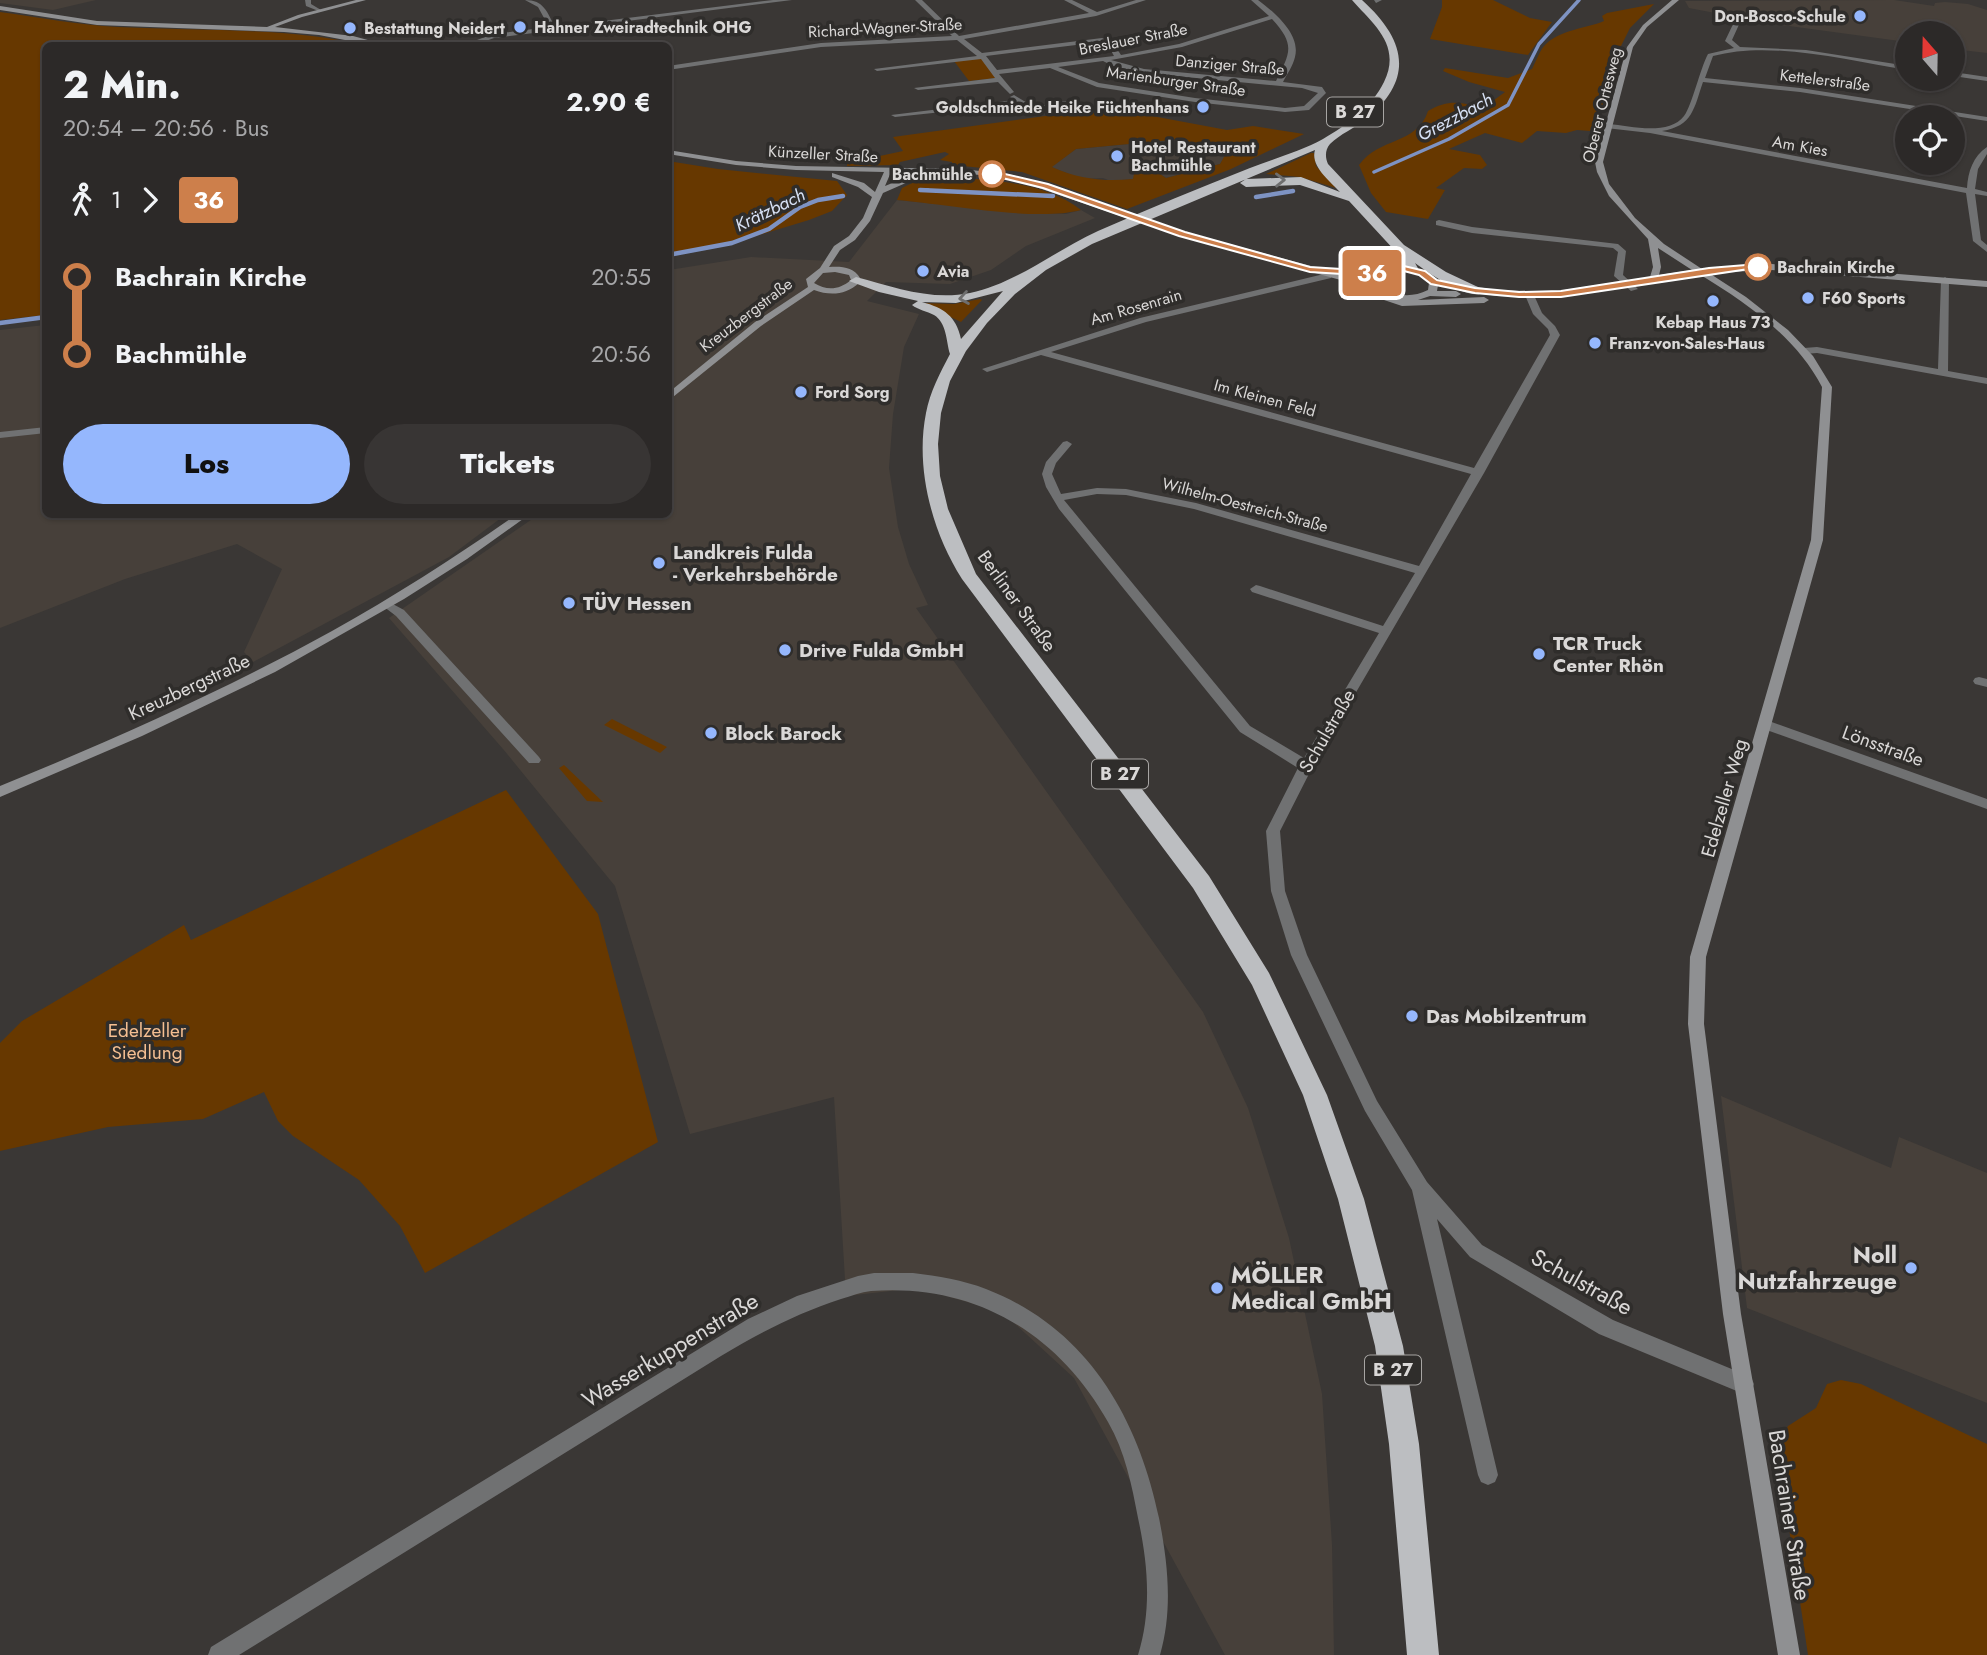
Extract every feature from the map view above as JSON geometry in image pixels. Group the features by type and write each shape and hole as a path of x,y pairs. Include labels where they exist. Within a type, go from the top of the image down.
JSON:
{"highway":[{"name":"Berliner Straße","path":"1346,0 1362,12 1379,36 1387,63 1382,79 1362,106 1329,131 1235,177 1064,253 1028,276 990,310 956,352 935,401 929,444 932,482 950,541 968,575 996,616 1201,882 1261,980 1315,1095 1351,1199 1389,1346 1407,1469 1423,1655"},
{"name":"Berliner Straße","path":"1235,177 1324,143 1364,116 1382,99 1393,80 1396,64 1394,47 1380,22 1357,0"},
{"path":"1324,143 1319,156 1322,164 1352,200 1403,252 1412,270"},
{"path":"1212,187 1287,179 1317,185 1352,200"},
{"path":"1390,240 1395,268"},
{"path":"1390,240 1441,275 1479,295"},
{"path":"852,284 948,300 975,296 1028,276"},
{"path":"852,284 944,314 952,323 956,352"}],"main road":[{"path":"265,30 319,11 363,0"},
{"name":"Oberer Ortesweg","path":"1675,1 1645,26 1630,47 1599,162 1600,174 1612,194 1652,239 1710,277"},
{"path":"0,8 100,23 265,30 333,35 367,42"},
{"name":"Künzeller Straße","path":"672,153 736,163 821,170 938,171 1013,177 1182,234 1305,268"},
{"path":"821,170 855,181 878,194 905,180 938,171"},
{"name":"Kreuzbergstraße","path":"852,284 826,291 813,287 808,281 810,277 824,270 837,248 852,238 867,219 888,171"},
{"name":"Kreuzbergstraße","path":"844,262 852,238"},
{"path":"1652,239 1657,267 1653,280"},
{"path":"824,270 844,262 854,274 852,284"},
{"path":"1305,268 1373,286 1381,292 1399,297 1419,297 1430,293 1568,301 1700,271 1772,267 1987,284"},
{"path":"1305,268 1374,274 1395,268 1412,270 1434,282 1479,295"},
{"path":"1631,287 1710,277 1825,271"},
{"path":"1373,286 1370,280 1374,274"},
{"path":"1328,276 1339,283 1392,301 1413,304 1479,295"},
{"name":"Edelzeller Weg","path":"1710,277 1804,351 1827,387 1817,540 1698,957 1696,1024 1732,1314 1744,1384"},
{"path":"1430,293 1435,287 1434,282"},
{"name":"Kreuzbergstraße","path":"672,395 774,312 813,287"},
{"name":"Kreuzbergstraße","path":"0,792 187,710 291,659 389,606 449,569 519,518"},
{"name":"Bachrainer Straße","path":"1744,1384 1789,1655"}],"street":[{"path":"308,0 309,5 319,11"},
{"path":"528,0 541,6 553,29"},
{"path":"685,0 694,12"},
{"path":"476,42 493,36 789,0"},
{"path":"918,0 958,38 982,56 1014,97 1033,109 1065,103"},
{"path":"1067,0 1096,14"},
{"name":"Richard-Wagner-Straße","path":"672,67 821,45 958,38 1096,14 1143,0"},
{"path":"1254,0 1288,35 1292,45 1293,56 1279,83"},
{"name":"Breslauer Straße","path":"918,88 1119,58 1180,46 1272,17"},
{"path":"1737,47 1728,41 1739,18"},
{"path":"877,69 1102,40 1111,44 1119,58"},
{"path":"1650,131 1674,127 1687,117 1710,55 1737,47 1895,66"},
{"name":"Danziger Straße","path":"1106,60 1115,65 1180,75 1279,83 1314,88 1321,92 1312,105 1299,110"},
{"name":"Marienburger Straße","path":"1053,67 1068,75 1108,87 1195,100 1299,110"},
{"path":"1965,76 1987,79"},
{"name":"Kettelerstraße","path":"1700,80 1800,90 1987,119"},
{"path":"895,115 1014,97"},
{"name":"Am Kies","path":"1609,126 1650,131 1987,194"},
{"path":"1987,149 1976,162 1969,191 1977,241 1987,249"},
{"path":"1439,223 1472,230 1615,246 1622,251 1618,276 1631,287"},
{"path":"1296,282 1305,268"},
{"name":"Am Rosenrain","path":"988,369 1143,320 1328,276"},
{"path":"1943,373 1945,279"},
{"name":"Schulstraße","path":"1532,299 1538,314 1555,335 1479,473 1306,766 1273,831 1278,891 1299,955 1365,1094 1421,1188 1476,1251 1606,1327 1744,1384"},
{"path":"1804,351 1817,350 1987,382"},
{"name":"Im Kleinen Feld","path":"1044,353 1479,473"},
{"path":"0,435 42,430"},
{"path":"1068,444 1047,465 1045,474 1058,498 1245,729 1306,766"},
{"name":"Wilhelm-Oestreich-Straße","path":"1058,498 1097,491 1126,492 1196,506 1422,571"},
{"path":"1256,589 1386,631"},
{"path":"389,606 400,614 534,760"},
{"name":"Lönsstraße","path":"1766,725 1987,804"},
{"name":"Schulstraße","path":"1421,1188 1488,1475"},
{"name":"Wasserkuppenstraße","path":"219,1655 502,1483 757,1323 818,1296 870,1282 936,1282 999,1301 1045,1331 1088,1373 1118,1419 1140,1475 1156,1546 1157,1630 1149,1655"}],"shaded area":[{"path":"0,0 96,0 53,10 0,3"},
{"path":"1894,0 1934,6 1935,3 1945,2 1968,4 1987,10 1987,53 1965,50 1965,21 1895,21 1895,40 1775,24 1792,9 1771,19 1736,17 1689,8 1685,1"},
{"path":"1182,139 1195,148 1212,146 1229,150 1220,164 1166,178 1157,172 1135,174 1133,179 1082,179 1051,167 1076,149"},
{"path":"897,200 1020,212 1066,214 1081,210 1095,218 1026,246 991,270 950,284 886,282 867,301 919,314 904,347 893,414 889,468 898,527 909,564 928,605 916,608 1203,1012 1248,1108 1289,1238 1322,1394 1332,1545 1334,1655 1225,1655 1074,1378 1002,1312 918,1288 846,1296 834,1097 690,1134 615,886 503,749 389,618 534,518 672,518 672,270 751,257 849,262"},
{"path":"42,325 42,518 501,518 449,557 253,662 244,652 282,569 237,544 125,579 0,628 0,330"},
{"path":"1721,1096 1891,1168 1899,1137 1987,1173 1987,1403 1747,1308"}],"green space":[{"path":"1442,0 1493,0 1530,18 1552,22 1528,55 1430,39"},
{"path":"1654,4 1630,28 1620,48 1598,124 1590,131 1537,131 1522,143 1485,133 1449,149 1480,155 1487,165 1482,169 1464,168 1436,188 1445,190 1428,219 1386,212 1371,193 1359,165 1367,156 1407,136 1423,122 1428,111 1435,107 1455,103 1482,109 1505,92 1469,82 1443,71 1445,68 1508,78 1532,69 1544,46 1559,35 1604,21 1602,16 1607,13"},
{"path":"0,12 103,26 273,32 350,42 42,42 42,315 0,320"},
{"path":"981,58 997,78 969,81 954,61"},
{"path":"1089,110 1120,110 1227,130 1253,126 1304,134 1231,169 1127,209 1022,172 952,165 952,162 940,160 949,154 945,152 900,162 898,165 847,166 847,163 903,151 893,137","holes":["1182,139 1228,150 1220,164 1166,178 1157,172 1134,174 1133,179 1102,180 1082,177 1052,167 1076,149"]},
{"path":"1314,153 1316,166 1336,188 1300,177 1266,174"},
{"path":"672,162 837,181 847,195 832,211 746,239 672,255"},
{"path":"940,177 1032,187 1066,200 1081,210 1063,213 1017,213 897,200 902,188 920,179"},
{"path":"982,300 961,322 922,303 954,304"},
{"path":"612,719 667,747 660,753 604,725"},
{"path":"564,765 603,802 587,801 559,768"},
{"name":"Edelzeller Siedlung","path":"506,790 598,914 658,1142 425,1273 400,1226 359,1180 293,1136 278,1121 264,1092 203,1119 108,1127 0,1151 0,1043 22,1021 184,925 191,940"},
{"path":"1841,1380 1861,1384 1987,1444 1987,1655 1808,1655 1777,1448 1788,1426 1816,1408 1827,1384"}],"waterway":[{"name":"Grezzbach","path":"1374,172 1449,139 1508,105 1539,44 1579,0"},
{"name":"Krätzbach","path":"928,190 920,190 1053,196"},
{"name":"Krätzbach","path":"1256,197 1293,191"},
{"name":"Krätzbach","path":"672,254 732,243 769,229 800,207 818,200 843,196"},
{"name":"Krätzbach","path":"0,323 42,318"}],"bus line":[{"name":"36","path":"992,174 1045,186 1182,234 1310,270 1374,274 1387,269 1404,268 1422,273 1434,282 1475,291 1551,295 1604,289 1709,270 1758,267"}],"place":[{"name":"Don-Bosco-Schule","path":"1860,16"},
{"name":"Hahner Zweiradtechnik OHG","path":"520,27"},
{"name":"Bestattung Neidert","path":"350,28"},
{"name":"Goldschmiede Heike Füchtenhans","path":"1203,107"},
{"name":"Hotel Restaurant Bachmühle","path":"1117,156"},
{"name":"Bachmühle","path":"992,174"},
{"name":"Bachrain Kirche","path":"1758,267"},
{"name":"Avia","path":"923,271"},
{"name":"F60 Sports","path":"1808,298"},
{"name":"Kebap Haus 73","path":"1713,301"},
{"name":"Franz-von-Sales-Haus","path":"1595,343"},
{"name":"Ford Sorg","path":"801,392"},
{"name":"Landkreis Fulda - Verkehrsbehörde","path":"659,563"},
{"name":"TÜV Hessen","path":"569,603"},
{"name":"Drive Fulda GmbH","path":"785,650"},
{"name":"TCR Truck Center Rhön","path":"1539,654"},
{"name":"Block Barock","path":"711,733"},
{"name":"Das Mobilzentrum","path":"1412,1016"},
{"name":"Noll Nutzfahrzeuge","path":"1911,1268"},
{"name":"MÖLLER Medical GmbH","path":"1217,1288"}]}
